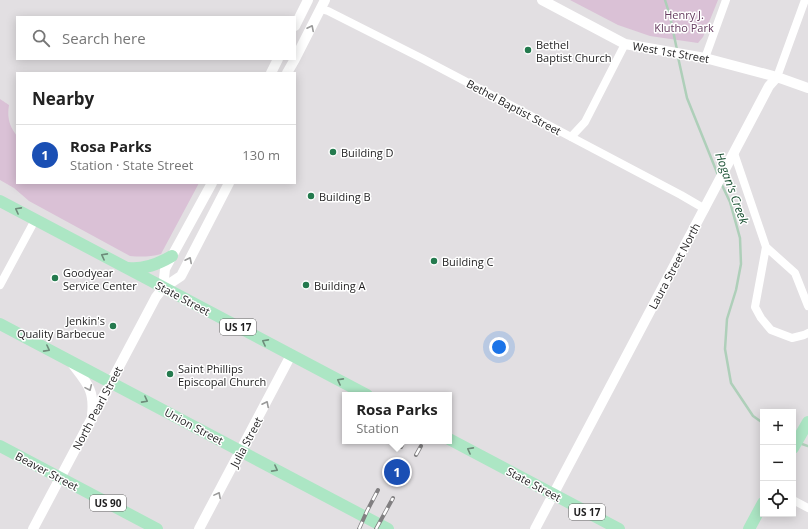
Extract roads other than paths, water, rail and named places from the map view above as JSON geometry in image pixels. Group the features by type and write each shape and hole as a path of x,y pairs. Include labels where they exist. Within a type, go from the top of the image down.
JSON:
{"main road":[{"name":"State Street","path":"0,201 361,392"},
{"path":"123,267 135,269 148,267 160,263 172,256"},
{"name":"Union Street","path":"0,324 241,451 371,525 388,529"},
{"path":"795,445 806,426"},
{"name":"State Street","path":"452,441 619,529"},
{"name":"Beaver Street","path":"0,446 157,529"},
{"path":"749,529 760,509"}],"street":[{"path":"296,24 308,0"},
{"name":"West 1st Street","path":"542,0 625,44 689,54 777,77 808,88"},
{"path":"705,58 726,0"},
{"name":"Laura Street North","path":"535,529 769,86 777,77 805,0"},
{"path":"296,57 323,4"},
{"name":"Bethel Baptist Street","path":"323,4 328,11 417,56 705,209"},
{"path":"571,137 585,122 625,44"},
{"path":"272,72 278,60"},
{"path":"288,72 294,60"},
{"path":"734,153 766,247 755,307 760,318 771,330 792,338 808,333"},
{"name":"North Pearl Street","path":"163,288 165,269 211,184"},
{"name":"North Pearl Street","path":"33,529 156,297 163,288 181,276 228,184"},
{"path":"0,285 35,220"},
{"path":"766,247 795,273 808,306"},
{"name":"Julia Street","path":"199,529 291,355"},
{"path":"71,362 87,383 92,393 93,405 91,419"},
{"path":"796,502 808,508"}],"waterway":[{"name":"Hogan's Creek","path":"665,0 677,50"},
{"name":"Hogan's Creek","path":"678,57 687,98 718,175"},
{"name":"Hogan's Creek","path":"721,183 730,202 740,238 741,264 736,290 727,319 725,349 731,383 753,416 760,421"},
{"name":"Hogan's Creek","path":"799,443 808,446"}],"railway":[{"path":"416,455 421,446"},
{"path":"359,529 378,490"},
{"path":"376,529 393,498"}],"place":[{"name":"Bethel Baptist Church","path":"528,50"},
{"name":"Building D","path":"333,152"},
{"name":"Building B","path":"311,196"},
{"name":"Building C","path":"434,261"},
{"name":"Goodyear Service Center","path":"55,278"},
{"name":"Building A","path":"306,285"},
{"name":"Jenkin's Quality Barbecue","path":"113,326"},
{"name":"Saint Phillips Episcopal Church","path":"170,374"},
{"name":"Rosa Parks","path":"397,472"}],"park label":[{"name":"Henry J. Klutho Park","path":"684,20"}]}
